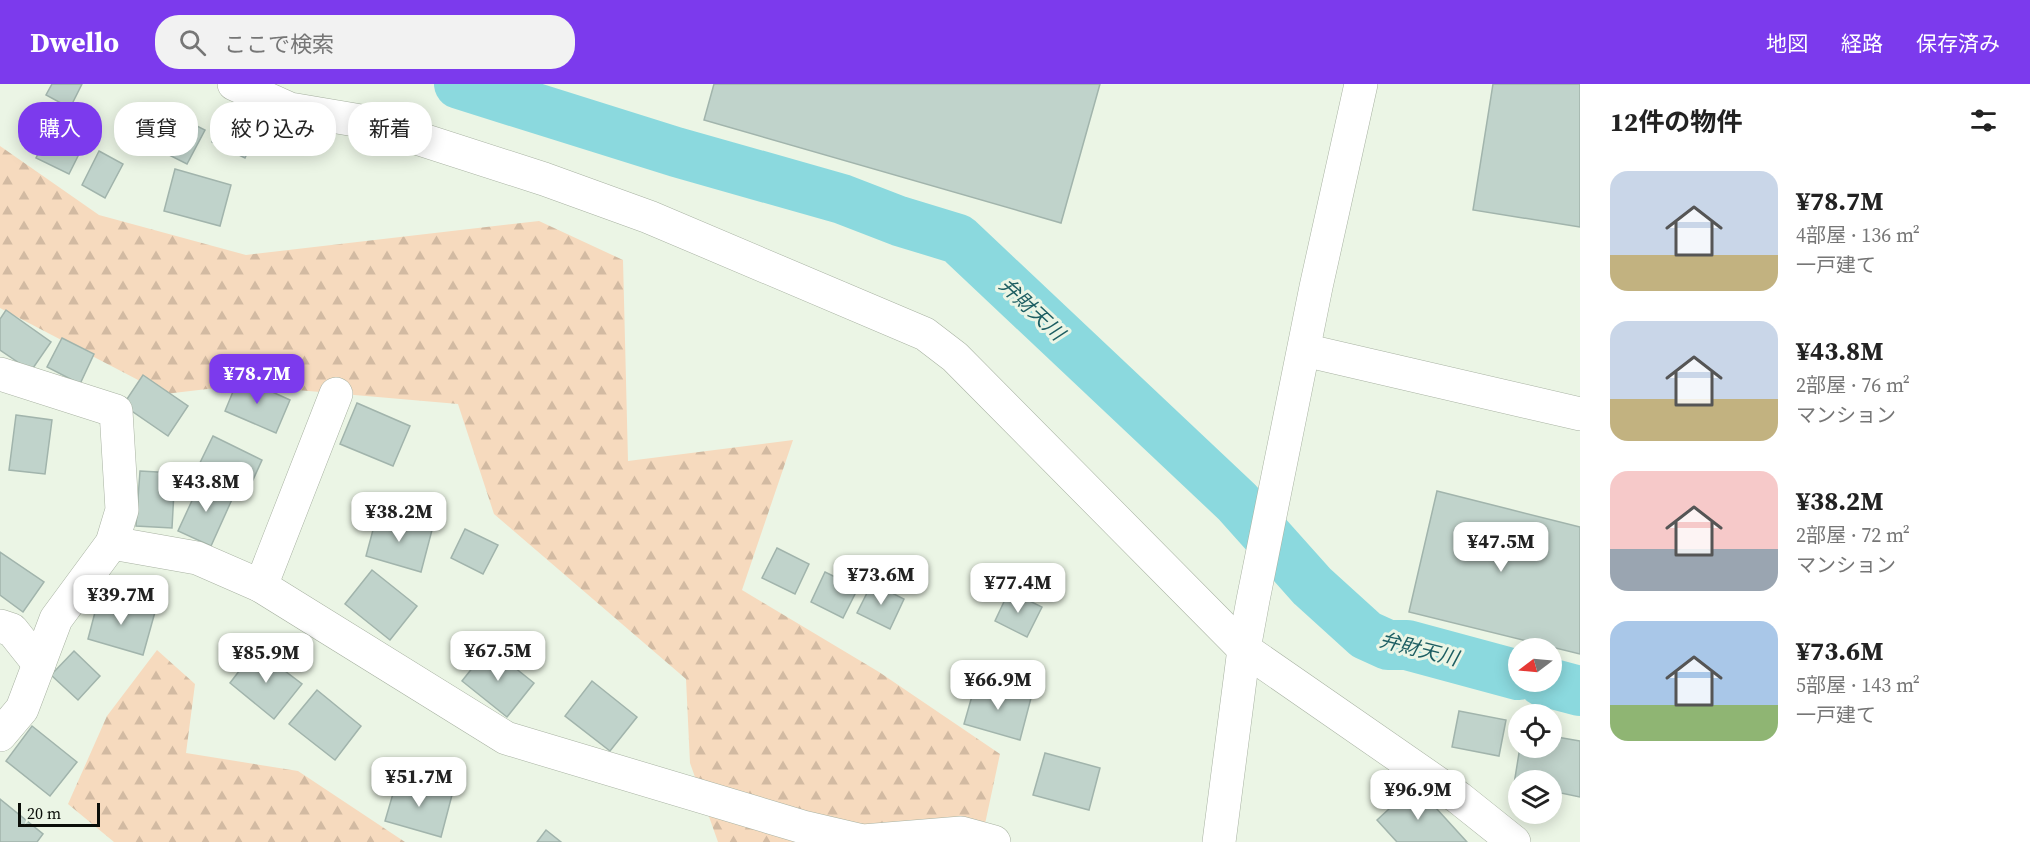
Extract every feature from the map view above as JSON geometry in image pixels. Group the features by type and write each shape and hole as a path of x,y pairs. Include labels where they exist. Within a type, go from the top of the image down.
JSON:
{"street":[{"path":"234,84 290,110 367,122 544,179 649,217 925,334 955,357 1244,649 1459,798 1514,842"},
{"path":"1219,842 1244,649 1253,600 1316,287 1361,84"},
{"path":"1304,350 1580,414"},
{"path":"0,374 116,411 122,510 112,543 56,619 22,709 0,735"},
{"path":"261,586 336,394"},
{"path":"112,543 196,558 261,586 506,738 803,827 863,841 961,833 994,842"},
{"path":"0,626 12,630 39,664"}],"green space":[{"path":"0,146 99,215 246,255 539,221 623,260 628,461 793,440 742,590 879,672 1000,754 985,824 931,842 718,842 690,763 686,679 494,514 458,404 241,385 165,394 0,308"},
{"path":"157,650 195,684 186,753 298,771 405,842 114,842 68,804 107,716"}],"building":[{"path":"52,84 82,84 73,102 59,102 46,95"},
{"path":"714,84 1100,84 1061,223 704,120"},
{"path":"1493,84 1580,84 1580,227 1473,210"},
{"path":"198,126 205,130 198,143"},
{"path":"102,153 123,164 105,198 82,185 96,156 102,156"},
{"path":"37,156 78,156 69,174 36,158"},
{"path":"171,156 191,156 187,164"},
{"path":"175,169 231,185 220,226 164,211"},
{"path":"6,310 51,342 31,371 0,350 0,319"},
{"path":"62,338 94,354 80,384 47,367"},
{"path":"143,375 188,406 168,436 123,405"},
{"path":"239,377 290,400 276,433 225,411"},
{"path":"357,403 410,426 393,466 340,444"},
{"path":"16,415 52,420 45,474 9,470"},
{"path":"213,436 262,460 247,493 197,469"},
{"path":"140,471 175,473 172,528 136,526"},
{"path":"201,481 234,495 211,546 178,531"},
{"path":"1437,491 1580,527 1580,654 1562,650 1562,638 1515,638 1409,612"},
{"path":"377,515 432,530 421,572 366,556"},
{"path":"465,529 498,545 483,574 451,558"},
{"path":"777,548 809,564 795,594 762,578"},
{"path":"0,552 44,582 23,612 0,595"},
{"path":"372,570 417,606 390,640 345,604"},
{"path":"825,572 858,588 843,618 811,602"},
{"path":"872,583 904,599 890,629 857,613"},
{"path":"1009,591 1042,607 1027,637 995,621"},
{"path":"99,597 155,612 143,655 88,639"},
{"path":"489,647 534,683 507,717 462,681"},
{"path":"256,649 302,684 274,719 230,683"},
{"path":"74,651 100,676 78,700 51,675"},
{"path":"592,681 637,717 610,751 565,716"},
{"path":"976,682 1031,698 1020,740 964,724"},
{"path":"317,690 361,726 335,760 289,724"},
{"path":"1459,711 1506,720 1499,756 1452,747"},
{"path":"32,726 77,762 50,796 6,761"},
{"path":"1562,738 1580,741 1580,797 1562,793 1562,770 1516,770 1518,758 1562,758"},
{"path":"1045,753 1100,768 1089,810 1033,795"},
{"path":"397,780 452,795 441,837 385,821"},
{"path":"1415,785 1467,842 1397,842 1377,820"},
{"path":"0,799 43,834 37,842 0,842"},
{"path":"546,830 561,842 537,842"}],"waterway":[{"name":"弁財天川","path":"459,84 676,152 842,199 899,221 958,239 1237,502 1312,586 1366,635 1388,645 1407,645 1508,672"},
{"name":"弁財天川","path":"1562,686 1580,691"}]}
